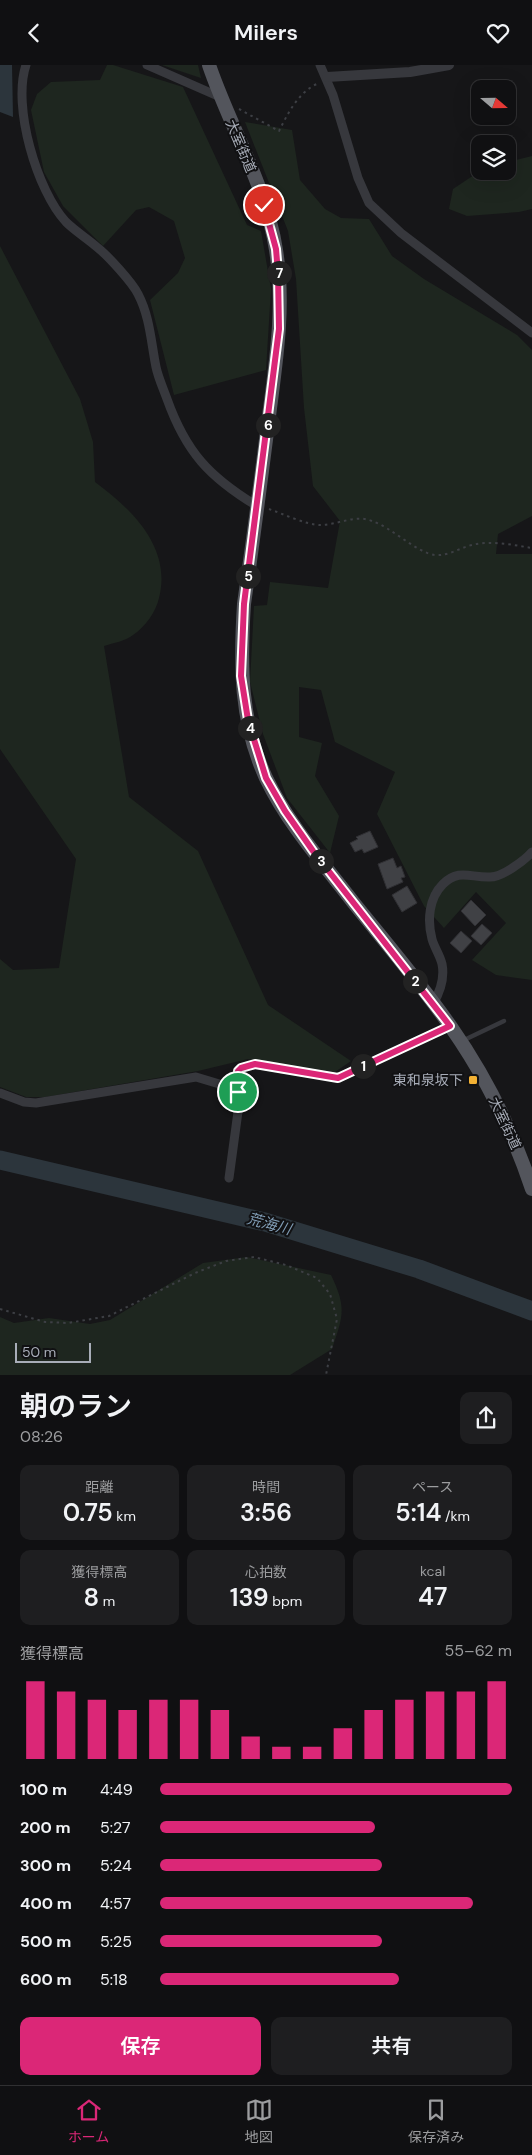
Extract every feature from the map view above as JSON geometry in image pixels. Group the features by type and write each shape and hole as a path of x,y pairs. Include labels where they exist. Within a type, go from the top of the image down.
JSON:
{"main road":[{"name":"大室街道","path":"209,65 220,97 260,190 276,249 278,273 279,329 244,604 241,676 248,720 256,750 266,778 295,826 460,1041 505,1120 531,1185"}],"street":[{"path":"26,65 23,94 29,141 36,172 47,194 67,223 100,249 137,292 147,315 156,369 174,418 193,453 233,491 257,505"},
{"path":"147,65 220,97"},
{"path":"320,65 340,113 358,178 369,203 401,233 532,333"},
{"path":"326,77 410,72 449,65"},
{"path":"433,1004 440,991 442,963 432,939 429,920 431,905 440,887 450,877 469,874 491,878 517,866 532,852"},
{"path":"229,1178 240,1097 236,1089 238,1071 241,1068 255,1064 338,1078 450,1026"},
{"path":"0,1093 24,1102 36,1103 196,1077 236,1089"}],"lane":[{"path":"460,1041 504,1021"}],"path":[{"path":"239,109 279,131 295,103 307,90 326,77"},
{"path":"257,505 318,525 340,523 354,518 372,520 434,555 448,554 472,545 485,543 509,544 532,548"},
{"path":"0,1309 44,1322 68,1323 109,1316 195,1273 226,1261 254,1257 286,1265 317,1278 330,1294 337,1319 326,1375"}],"shaded area":[{"path":"0,65 12,65 13,117 0,112"},
{"path":"107,65 113,65 183,87 247,225 261,231 271,289 266,370 174,395 150,300 178,273 185,258 174,221 149,207 136,210 103,246 63,206 44,172 31,110 37,94 51,82 100,80"},
{"path":"162,65 198,65 201,78"},
{"path":"245,122 292,130 300,180 325,209 341,218 369,219 392,256 424,279 517,335 532,350 532,516 498,534 496,554 532,554 532,980 496,975 472,960 506,923 476,892 444,928 424,906 377,814 395,772 335,742 321,690 299,687 299,737 322,743 315,776 339,816 330,853 287,798 263,734 250,682 254,606 267,605 270,582 328,588 340,521 313,486 304,408 296,279 288,231"},
{"path":"532,156 532,209 519,212 467,216 449,209 453,189 471,177 471,180 516,180 516,160"},
{"path":"0,246 80,399 93,442 95,482 135,517 146,531 160,563 162,580 159,598 149,619 142,628 130,637 104,646 129,797 198,851 268,1005 351,1061 335,1072 248,1059 198,1071 45,1097 26,1097 0,1087 0,959 13,970 59,968 76,859 0,749"},
{"path":"247,1257 331,1275 339,1296 342,1312 332,1349 290,1375 0,1375 0,1317 14,1323 49,1318 90,1324 110,1320 203,1263"}],"building":[{"path":"370,831 378,847 364,853 362,849 355,852 350,843 358,839 356,837"},
{"path":"393,858 397,868 401,866 405,877 401,878 403,882 387,889 378,864"},
{"path":"407,886 417,903 402,912 392,895"},
{"path":"471,900 486,915 475,926 461,911"},
{"path":"482,924 492,933 481,945 471,936"},
{"path":"461,931 472,941 461,953 450,943"}],"waterway":[{"name":"荒海川","path":"0,1160 265,1222 419,1269 532,1311"}],"place":[{"name":"東和泉坂下","path":"473,1080"}],"route":[{"path":"238,1092 236,1089 238,1071 241,1068 255,1064 338,1078 450,1026 313,851 285,811 266,778 248,720 241,676 244,604 279,329 276,249 264,205"}]}
